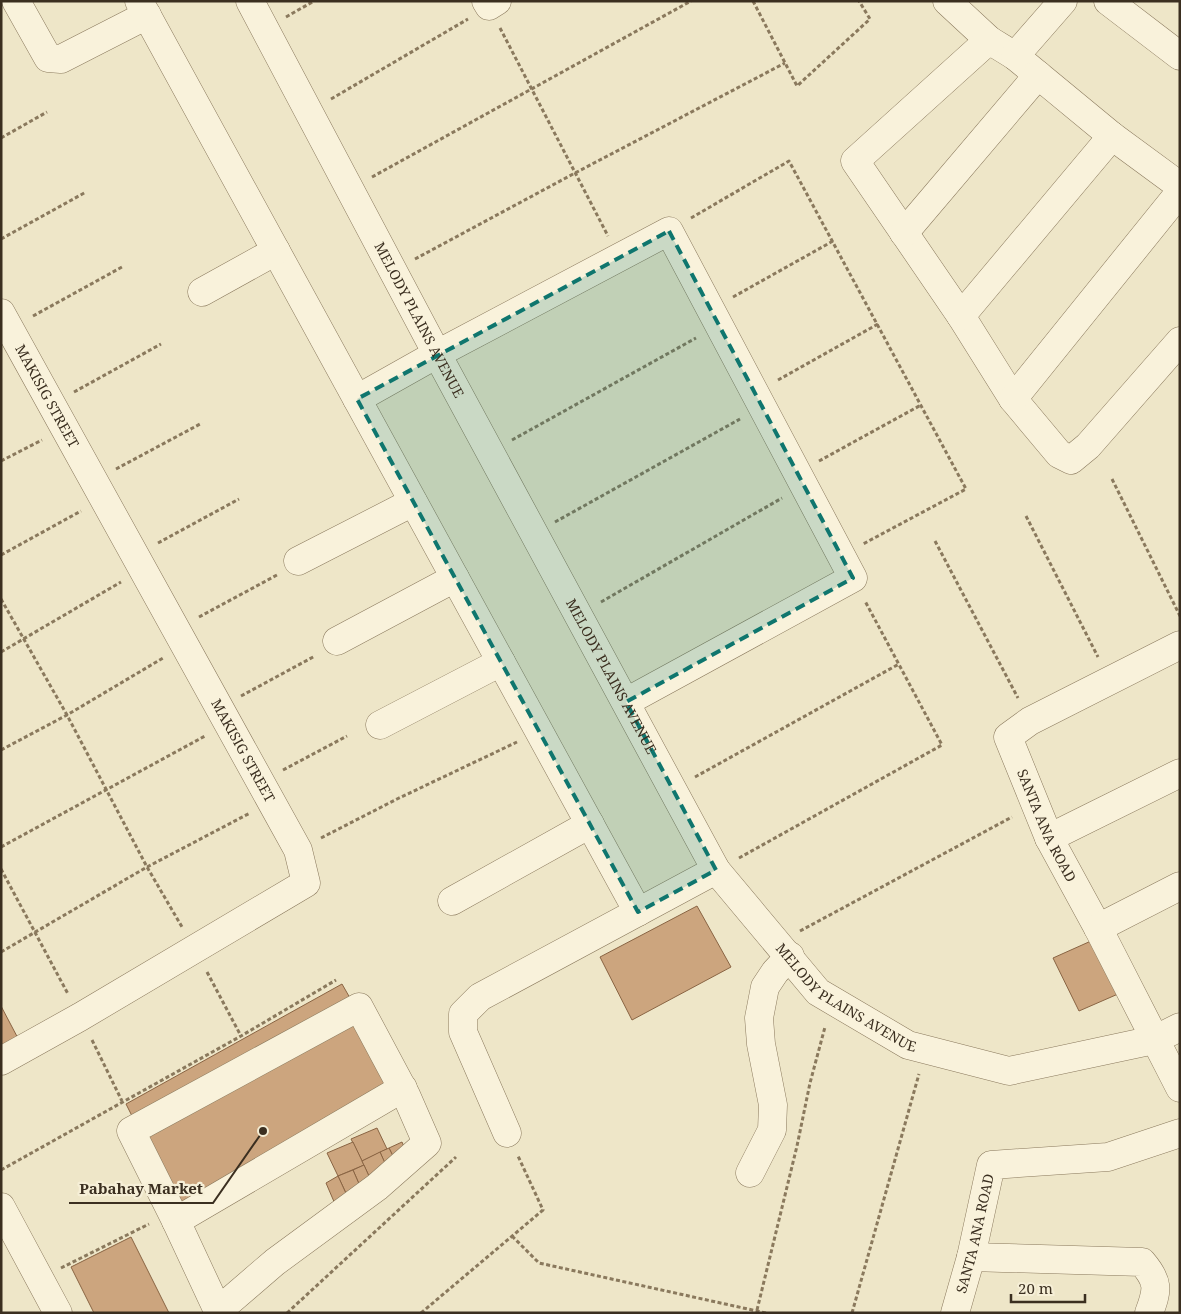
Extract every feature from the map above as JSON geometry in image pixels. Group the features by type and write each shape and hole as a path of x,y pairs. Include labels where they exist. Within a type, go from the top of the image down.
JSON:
{"street":[{"path":"16,1 48,58 61,59 143,8 638,912"},
{"name":"MELODY PLAINS AVENUE","path":"250,1 436,354 716,870 818,992 908,1045 1009,1071 1154,1040 1180,1027"},
{"path":"947,1 989,40 1015,56 1112,136 1180,186"},
{"path":"1015,56 1063,1"},
{"path":"1108,1 1180,56"},
{"path":"989,40 854,161 961,316 1012,399 1058,454 1070,460 1088,446 1180,341"},
{"path":"904,233 1038,75"},
{"path":"961,316 1112,136"},
{"path":"1012,399 1180,192"},
{"path":"357,399 436,354 669,231 847,567 626,702"},
{"path":"202,292 276,251"},
{"name":"MAKISIG STREET","path":"1,1061 80,1017 306,883 298,850 6,321"},
{"path":"289,567 413,502"},
{"path":"338,641 455,578"},
{"name":"SANTA ANA ROAD","path":"1180,644 1030,721 1008,737 1049,838 1098,928 1180,1088"},
{"path":"380,725 501,662"},
{"path":"1049,838 1180,773"},
{"path":"452,901 590,824"},
{"path":"507,1133 463,1032 463,1014 480,997 716,870"},
{"path":"1098,928 1180,886"},
{"path":"750,1173 772,1130 773,1105 760,1044 759,1018 765,986 775,972 784,950"},
{"path":"359,1007 403,1088 427,1143 376,1187 275,1262 217,1312 176,1222 131,1131 359,1007"},
{"path":"176,1222 403,1088"},
{"name":"SANTA ANA ROAD","path":"955,1313 971,1257 991,1165 1108,1157 1180,1134"},
{"path":"1,1206 58,1313"},
{"path":"971,1257 1142,1262 1152,1274 1156,1293 1149,1313"}],"path":[{"path":"350,189 691,1"},
{"path":"752,1 797,86 870,19 859,1"},
{"path":"309,112 491,3 532,89 619,258"},
{"path":"393,271 785,63"},
{"path":"1,138 47,112"},
{"path":"669,231 789,161 966,489 847,567 942,745 716,870"},
{"path":"1,240 86,192"},
{"path":"490,452 715,318 833,241"},
{"path":"6,321 122,267"},
{"path":"534,534 878,324"},
{"path":"52,404 161,344"},
{"path":"578,615 921,405"},
{"path":"1,555 202,423"},
{"path":"1,462 65,428"},
{"path":"1112,478 1180,616"},
{"path":"1,652 23,640 139,562 239,499"},
{"path":"1026,516 1109,680"},
{"path":"935,541 1030,721"},
{"path":"1,750 66,715 180,637 289,567"},
{"path":"1,599 66,715 147,867 195,949 241,1036"},
{"path":"1,847 106,790 315,656"},
{"path":"673,790 899,664"},
{"path":"298,850 397,799 539,732"},
{"path":"1,952 147,867 266,792 347,736"},
{"path":"784,950 1036,804"},
{"path":"1,869 36,932 122,1101"},
{"path":"1,1170 241,1036 336,980"},
{"path":"756,1310 797,1146 810,1083 833,1000"},
{"path":"852,1313 926,1049"},
{"path":"421,1313 543,1210 507,1133"},
{"path":"287,1313 456,1157"},
{"path":"40,1278 148,1224 176,1222"},
{"path":"512,1236 539,1263 766,1313"}],"highlighted area":[{"path":"669,231 853,578 626,702 716,870 638,912 357,399"}],"building":[{"path":"697,906 731,967 632,1020 600,957"},
{"path":"1091,941 1118,994 1079,1011 1053,958"},
{"path":"342,984 354,1005 136,1124 126,1104"},
{"path":"1,1006 21,1044 1,1054"},
{"path":"353,1011 394,1086 184,1208 140,1131"},
{"path":"377,1128 387,1149 362,1161 351,1139"},
{"path":"353,1142 364,1165 338,1176 327,1153"},
{"path":"402,1142 408,1156 397,1165 389,1148"},
{"path":"389,1148 395,1160 386,1166 380,1152"},
{"path":"380,1152 389,1172 373,1185 362,1161"},
{"path":"364,1165 373,1185 363,1193 353,1170"},
{"path":"353,1170 363,1193 350,1202 338,1176"},
{"path":"338,1176 350,1202 338,1211 326,1183"},
{"path":"131,1237 169,1313 94,1313 71,1267"}],"place":[{"name":"Pabahay Market","path":"263,1131"}]}
